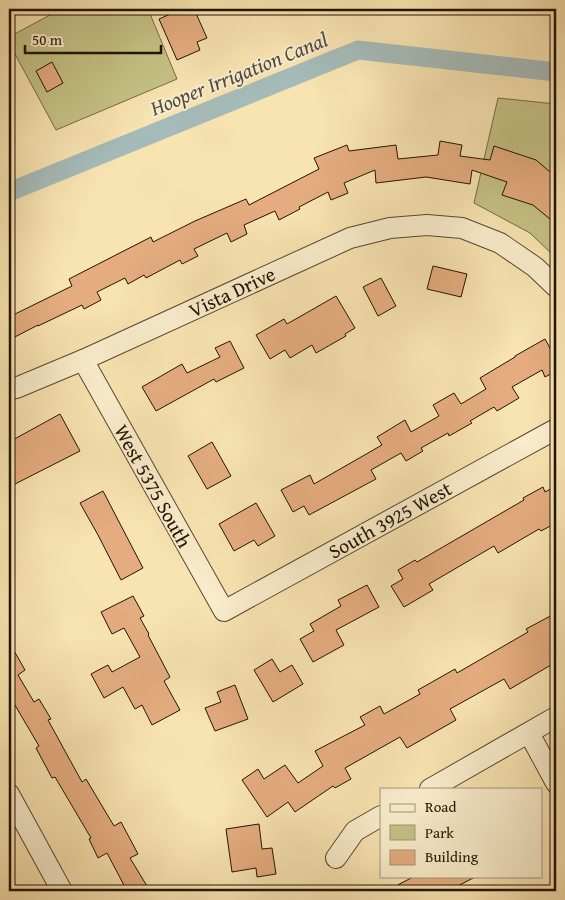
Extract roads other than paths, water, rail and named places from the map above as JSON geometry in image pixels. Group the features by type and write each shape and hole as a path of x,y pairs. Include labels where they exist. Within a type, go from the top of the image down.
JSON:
{"street":[{"name":"Vista Drive","path":"9,390 83,360 350,238 390,228 427,225 462,228 500,243 536,267 556,287"},
{"name":"West 5375 South","path":"83,360 224,612"},
{"name":"South 3925 West","path":"224,612 556,429"},
{"path":"432,788 556,717"},
{"path":"529,733 556,783"},
{"path":"9,794 62,891"},
{"path":"336,858 354,831 380,817"}],"waterway":[{"name":"Hooper Irrigation Canal","path":"9,192 358,50 556,72"}]}
